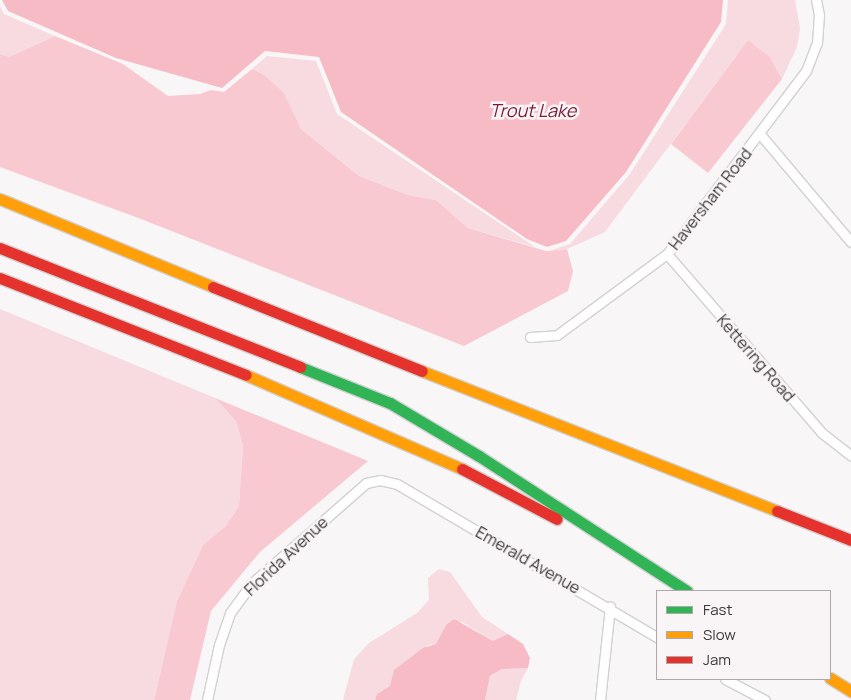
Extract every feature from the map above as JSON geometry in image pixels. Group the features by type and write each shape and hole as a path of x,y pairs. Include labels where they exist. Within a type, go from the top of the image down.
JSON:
{"highway":[{"path":"0,199 284,317 851,540"},
{"path":"0,248 390,403 479,456 675,584"},
{"path":"0,279 320,405 488,480 685,590"},
{"path":"831,679 851,691"}],"street":[{"name":"Haversham Road","path":"530,337 557,335 667,254 760,134 815,55 819,28 816,0"},
{"path":"760,134 851,242"},
{"name":"Kettering Road","path":"667,254 822,433 851,456"},
{"name":"Florida Avenue","path":"207,700 218,645 230,613 251,584 366,483 380,480 397,484"},
{"name":"Emerald Avenue","path":"397,484 610,607 656,636"},
{"path":"600,700 610,607"},
{"path":"727,680 765,700"}],"shaded area":[{"path":"728,0 795,0 800,29 797,47 782,79 770,57 748,40 605,232 567,249 552,250 570,244 630,174 726,24"},
{"path":"0,6 4,14 55,36 9,57 0,54"},
{"path":"55,36 123,64 168,96 200,94 211,90 224,92 252,69 264,75 284,93 301,129 359,176 408,195 436,200 468,228 546,251 567,249 573,271 568,291 464,346 141,219 0,167 0,54 9,57"},
{"path":"748,40 770,57 782,79 708,173 671,144"},
{"path":"267,56 316,61 337,114 535,247 468,228 436,200 408,195 359,176 301,129 284,93 252,69"},
{"path":"0,309 215,398 236,421 243,445 239,506 226,526 203,545 177,601 154,700 0,700"},
{"path":"215,398 368,461 260,552 211,611 190,700 154,700 177,601 203,545 226,526 239,506 243,445 236,421"},
{"path":"439,569 450,572 482,617 508,634 493,641 462,622 446,625 436,644 429,645 395,670 390,686 377,694 375,700 343,700 354,659 369,643 417,613 429,600 428,578"},
{"path":"528,668 521,681 516,700 485,700 490,677 502,669"}],"water":[{"name":"Trout Lake","path":"2,0 723,0 721,22 626,172 566,241 547,247 527,239 341,112 319,57 265,51 222,88 116,58 8,11"},
{"path":"454,619 493,641 508,634 523,644 530,658 528,668 502,669 490,676 485,700 375,700 377,694 390,686 394,670 423,648 436,644 446,625"}],"traffic: fast":[{"path":"300,367 390,403 479,456 685,590"}],"traffic: slow":[{"path":"0,199 213,287"},
{"path":"422,371 777,511"},
{"path":"246,375 462,469"},
{"path":"831,679 851,691"}],"traffic: jam":[{"path":"0,248 300,367"},
{"path":"0,278 246,375"},
{"path":"213,287 422,371"},
{"path":"462,469 557,519"},
{"path":"777,511 851,540"}]}
